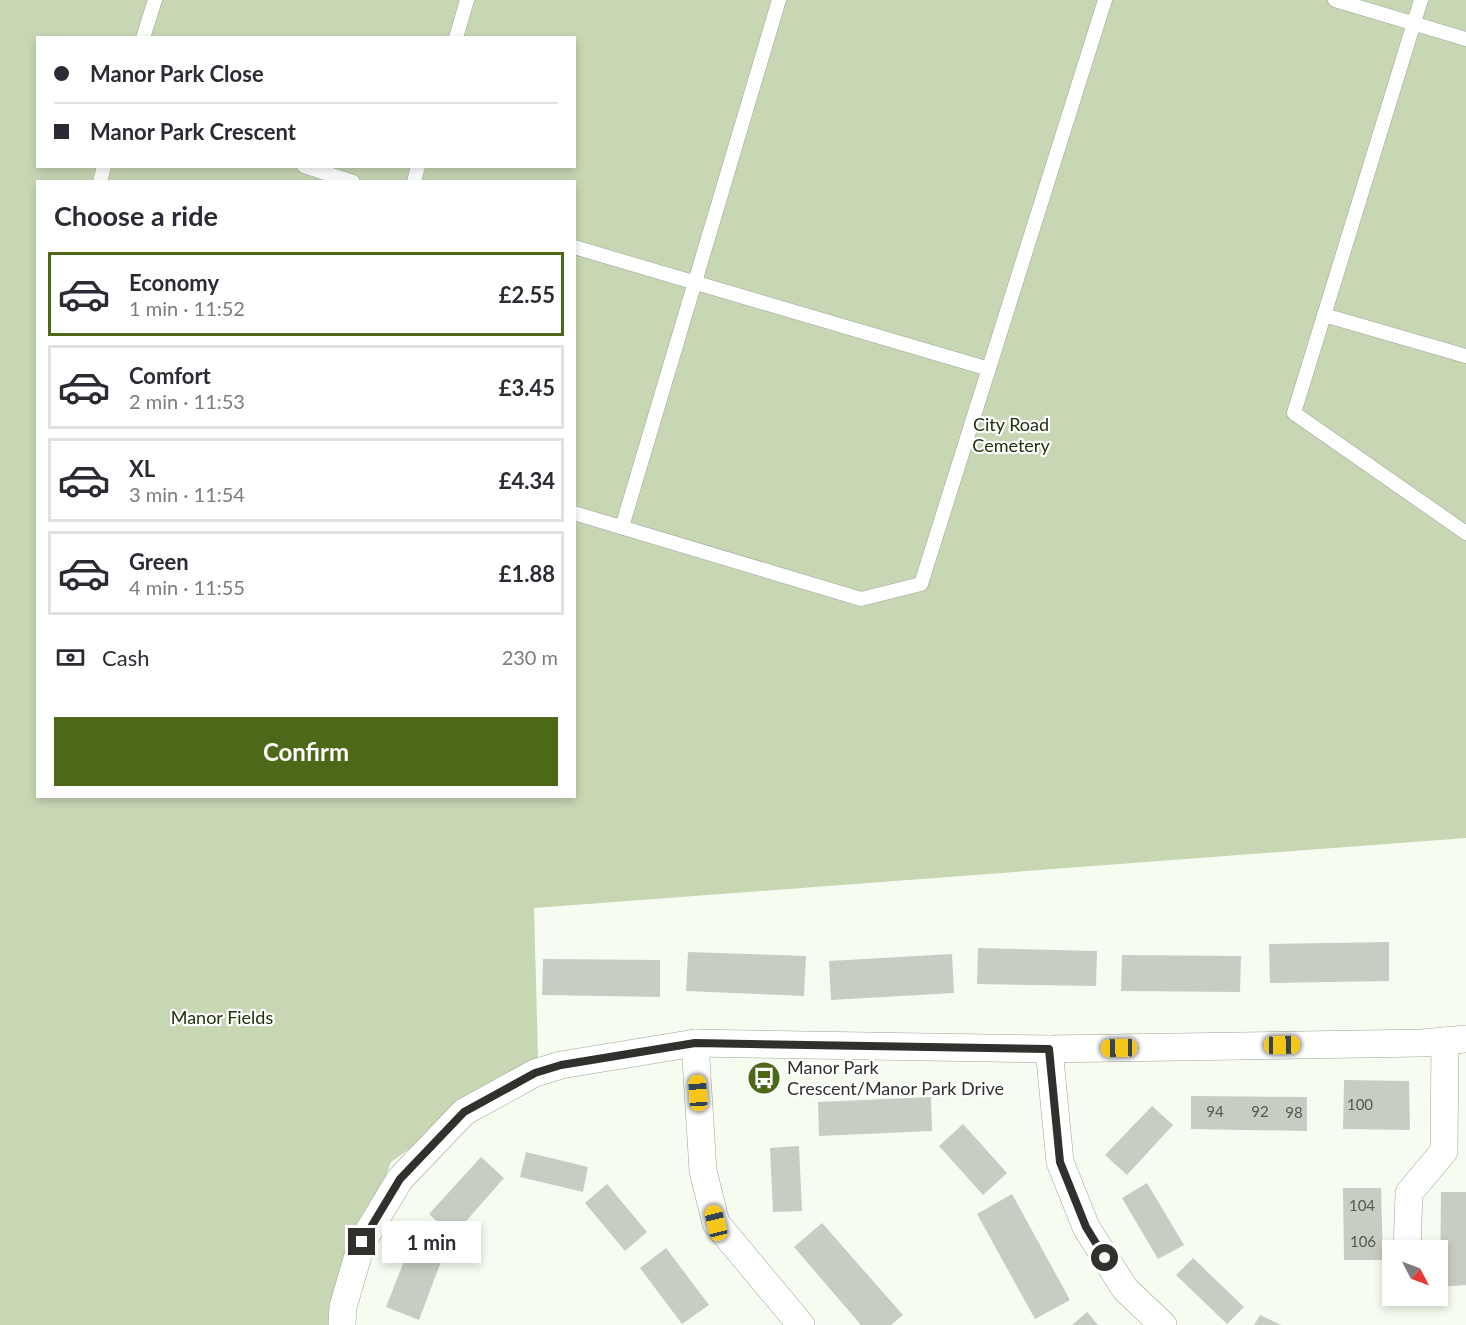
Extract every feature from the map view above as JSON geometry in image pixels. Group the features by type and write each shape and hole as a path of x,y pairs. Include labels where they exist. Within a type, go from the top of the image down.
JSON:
{"street":[{"path":"346,1325 343,1307 362,1242 400,1179 464,1112 535,1073 561,1065 695,1043 1049,1049 1422,1043 1455,1040 1444,1151 1409,1193 1407,1240"},
{"path":"695,1043 703,1171 716,1223 801,1325"},
{"path":"1049,1049 1060,1162 1086,1227 1125,1289 1163,1325"}],"lane":[{"path":"144,36 155,0"},
{"path":"457,36 467,0"},
{"path":"622,527 779,0"},
{"path":"576,514 861,599 921,584 1105,0"},
{"path":"1335,0 1466,39"},
{"path":"1421,0 1294,413 1466,533"},
{"path":"310,168 347,180"},
{"path":"576,248 989,369"},
{"path":"1324,315 1466,356"}],"green space":[{"name":"City Road Cemetery","path":"0,0 1466,0 1466,838 534,908 538,1057 391,1162 331,1325 0,1325"}],"building":[{"path":"1389,942 1389,981 1270,983 1269,944"},
{"path":"978,948 1097,951 1096,986 977,984"},
{"path":"688,952 806,956 804,996 686,991"},
{"path":"952,954 954,993 831,1000 829,961"},
{"path":"1122,955 1241,956 1240,992 1121,991"},
{"path":"543,959 660,960 660,997 542,995"},
{"path":"1344,1080 1409,1081 1410,1130 1343,1129"},
{"path":"1191,1096 1307,1097 1307,1131 1191,1129"},
{"path":"931,1097 932,1131 819,1136 818,1102"},
{"path":"1152,1106 1173,1125 1127,1175 1105,1155"},
{"path":"963,1124 1007,1173 983,1195 939,1146"},
{"path":"799,1146 802,1211 773,1212 770,1148"},
{"path":"526,1152 588,1167 583,1192 520,1177"},
{"path":"481,1157 504,1178 453,1236 429,1214"},
{"path":"1147,1183 1184,1245 1158,1259 1122,1198"},
{"path":"607,1184 647,1232 625,1251 585,1203"},
{"path":"1343,1188 1381,1188 1382,1260 1344,1260"},
{"path":"1441,1192 1466,1192 1466,1285 1448,1286 1448,1240 1440,1240"},
{"path":"1012,1194 1070,1300 1035,1319 977,1214"},
{"path":"822,1223 903,1315 891,1325 861,1325 794,1247"},
{"path":"410,1246 442,1259 419,1320 386,1307"},
{"path":"666,1248 709,1305 682,1324 640,1268"},
{"path":"1193,1258 1244,1307 1227,1324 1176,1275"},
{"path":"1087,1312 1098,1325 1072,1325"},
{"path":"1260,1315 1281,1325 1254,1325"}],"place":[{"name":"Manor Park Crescent/Manor Park Drive","path":"764,1078"}],"route":[{"path":"362,1242 400,1179 464,1112 535,1073 561,1065 695,1043 1049,1049 1060,1162 1086,1227 1105,1258"}],"park label":[{"name":"Manor Fields","path":"222,1018"}]}
